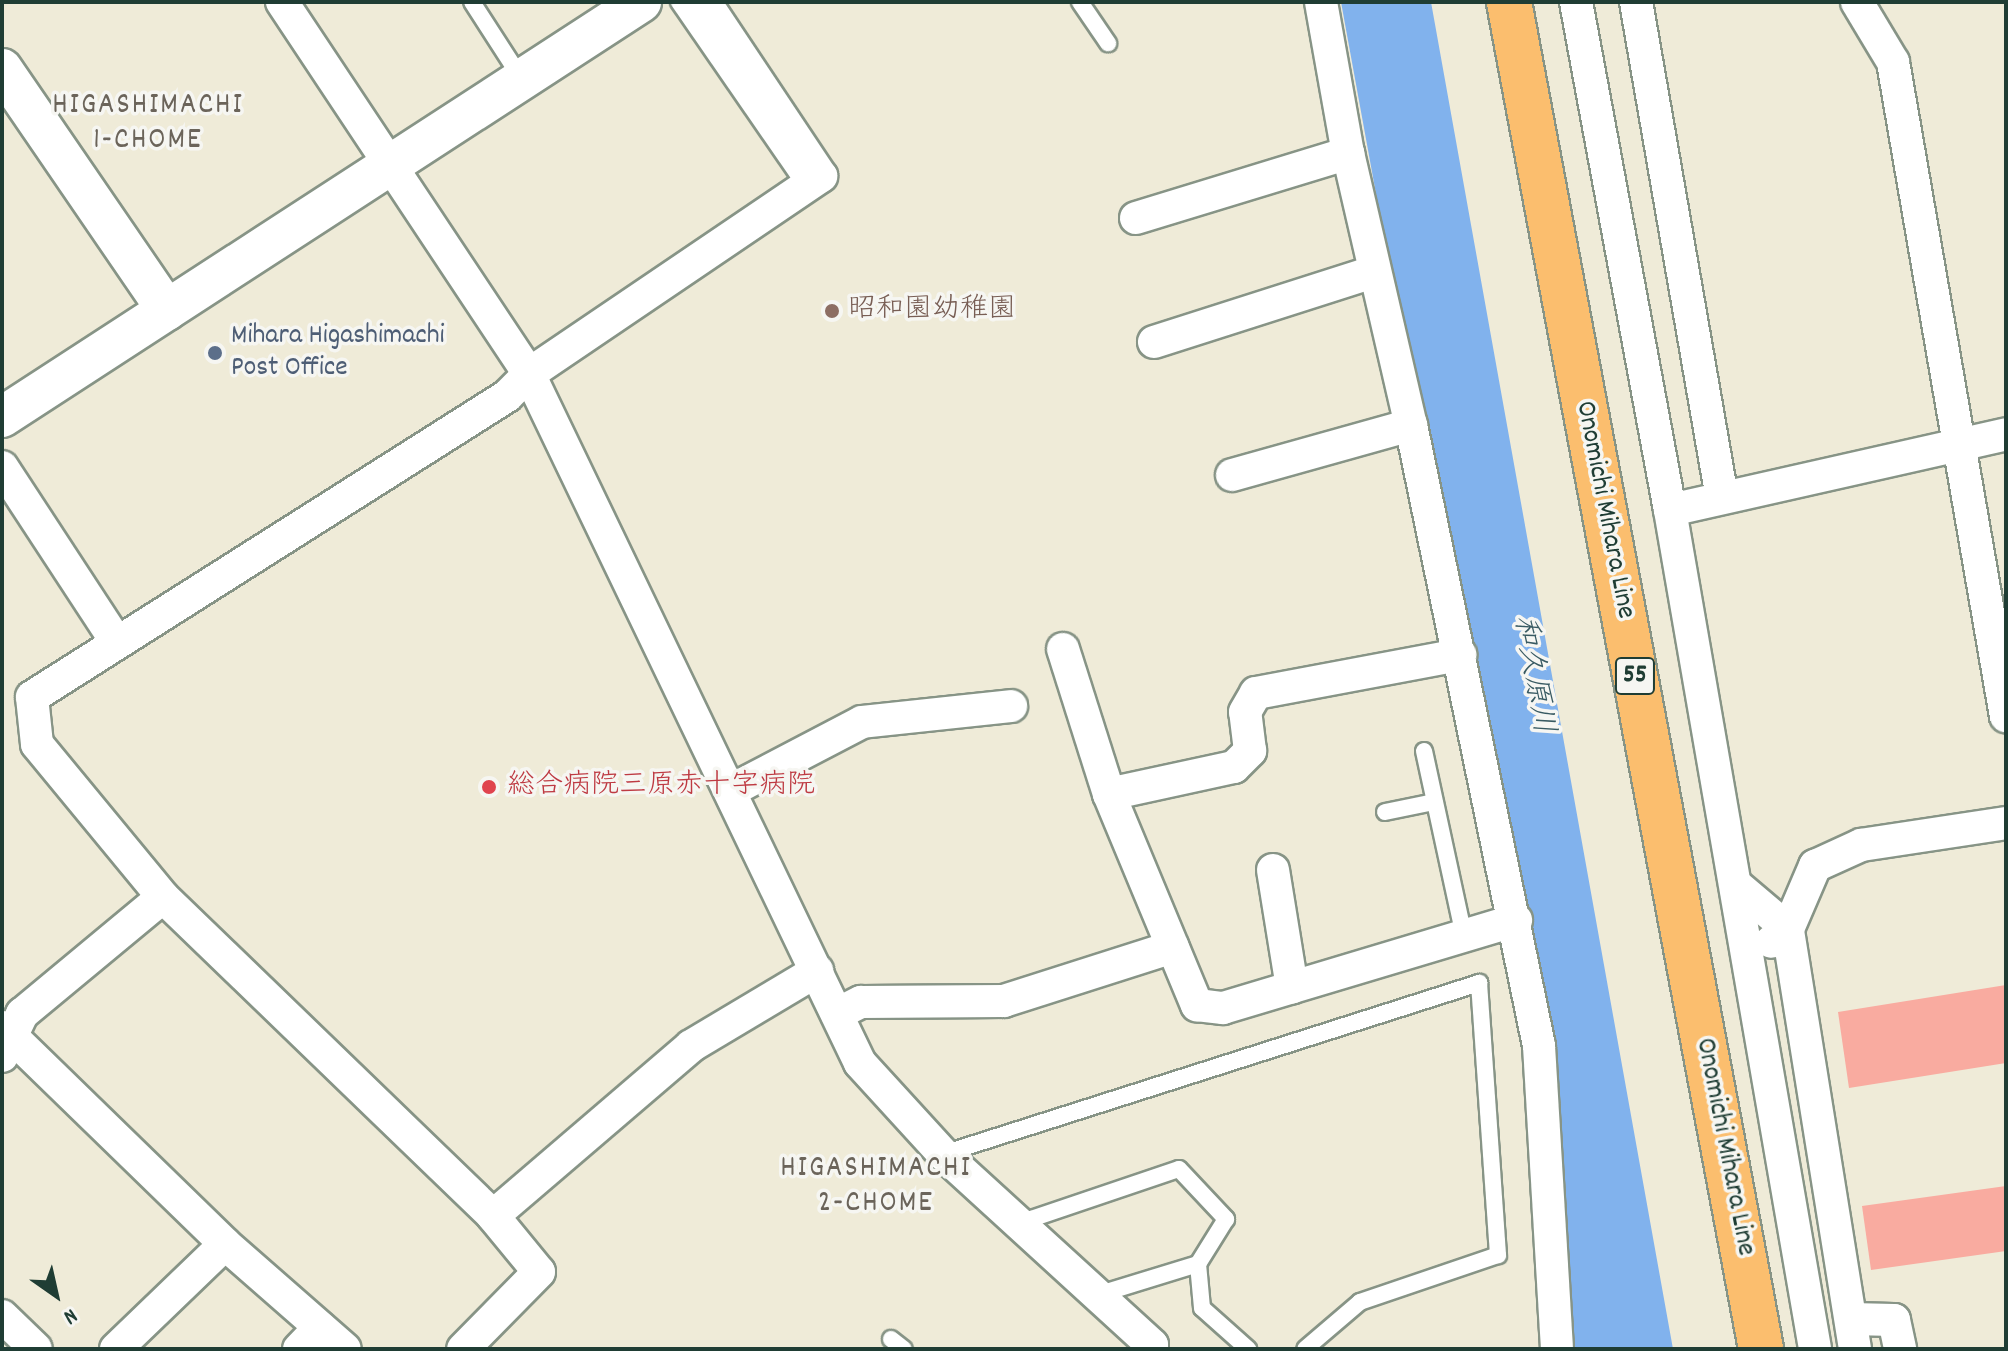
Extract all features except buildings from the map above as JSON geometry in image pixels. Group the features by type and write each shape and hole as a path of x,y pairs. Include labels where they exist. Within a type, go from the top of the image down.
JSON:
{"main road":[{"name":"Onomichi Mihara Line","path":"1509,2 1761,1349"}],"street":[{"path":"282,2 529,374 860,1063 943,1154 1152,1345 1149,1349"},
{"path":"2,417 641,2"},
{"path":"463,1349 539,1272 493,1216 163,897 37,744 32,697 507,396 529,374 821,176 705,2"},
{"path":"1321,2 1348,153 1373,272 1411,425 1516,920 1539,1046 1557,1349"},
{"path":"1636,2 1722,498"},
{"path":"1857,2 1893,62 2006,716"},
{"path":"1580,4 1815,1349"},
{"path":"2,69 167,310"},
{"path":"1136,218 1348,153"},
{"path":"1154,342 1373,272"},
{"path":"1232,475 1411,425"},
{"path":"1670,510 2006,434"},
{"path":"2,467 117,643"},
{"path":"1063,649 1109,794 1197,1005 1223,1008 1516,920"},
{"path":"1109,794 1234,767 1250,751 1245,712 1256,693 1460,655"},
{"path":"730,791 862,722 1011,706"},
{"path":"1749,958 1788,929 1815,866 1861,845 2006,823"},
{"path":"1273,870 1292,987"},
{"path":"1736,885 1788,929 1853,1334 1894,1320 1900,1349"},
{"path":"163,897 22,1014 5,1040 225,1244 309,1338 345,1349"},
{"path":"837,1014 861,1002 1004,1001 1173,947"},
{"path":"493,1216 691,1046 817,971"},
{"path":"116,1349 225,1244"},
{"path":"2,1316 36,1349"}],"lane":[{"path":"472,2 522,80"},
{"path":"679,2 806,186"},
{"path":"1080,2 1108,43"},
{"path":"1424,751 1464,936"},
{"path":"1385,812 1434,802"},
{"path":"943,1154 1479,983 1498,1255 1360,1302 1305,1349"},
{"path":"1025,1228 1031,1219 1179,1169 1226,1219 1198,1264 1202,1308 1248,1349"},
{"path":"1097,1295 1198,1264"}],"water":[{"name":"和久原川","path":"1341,2 1431,2 1673,1349 1569,1349 1566,1235"}],"place":[{"name":"昭和園幼稚園","path":"832,311"},
{"name":"Mihara Higashimachi Post Office","path":"215,353"},
{"name":"総合病院三原赤十字病院","path":"489,787"}],"district":[{"name":"HIGASHIMACHI 1-CHOME","path":"148,124"},
{"name":"HIGASHIMACHI 2-CHOME","path":"876,1187"}]}
